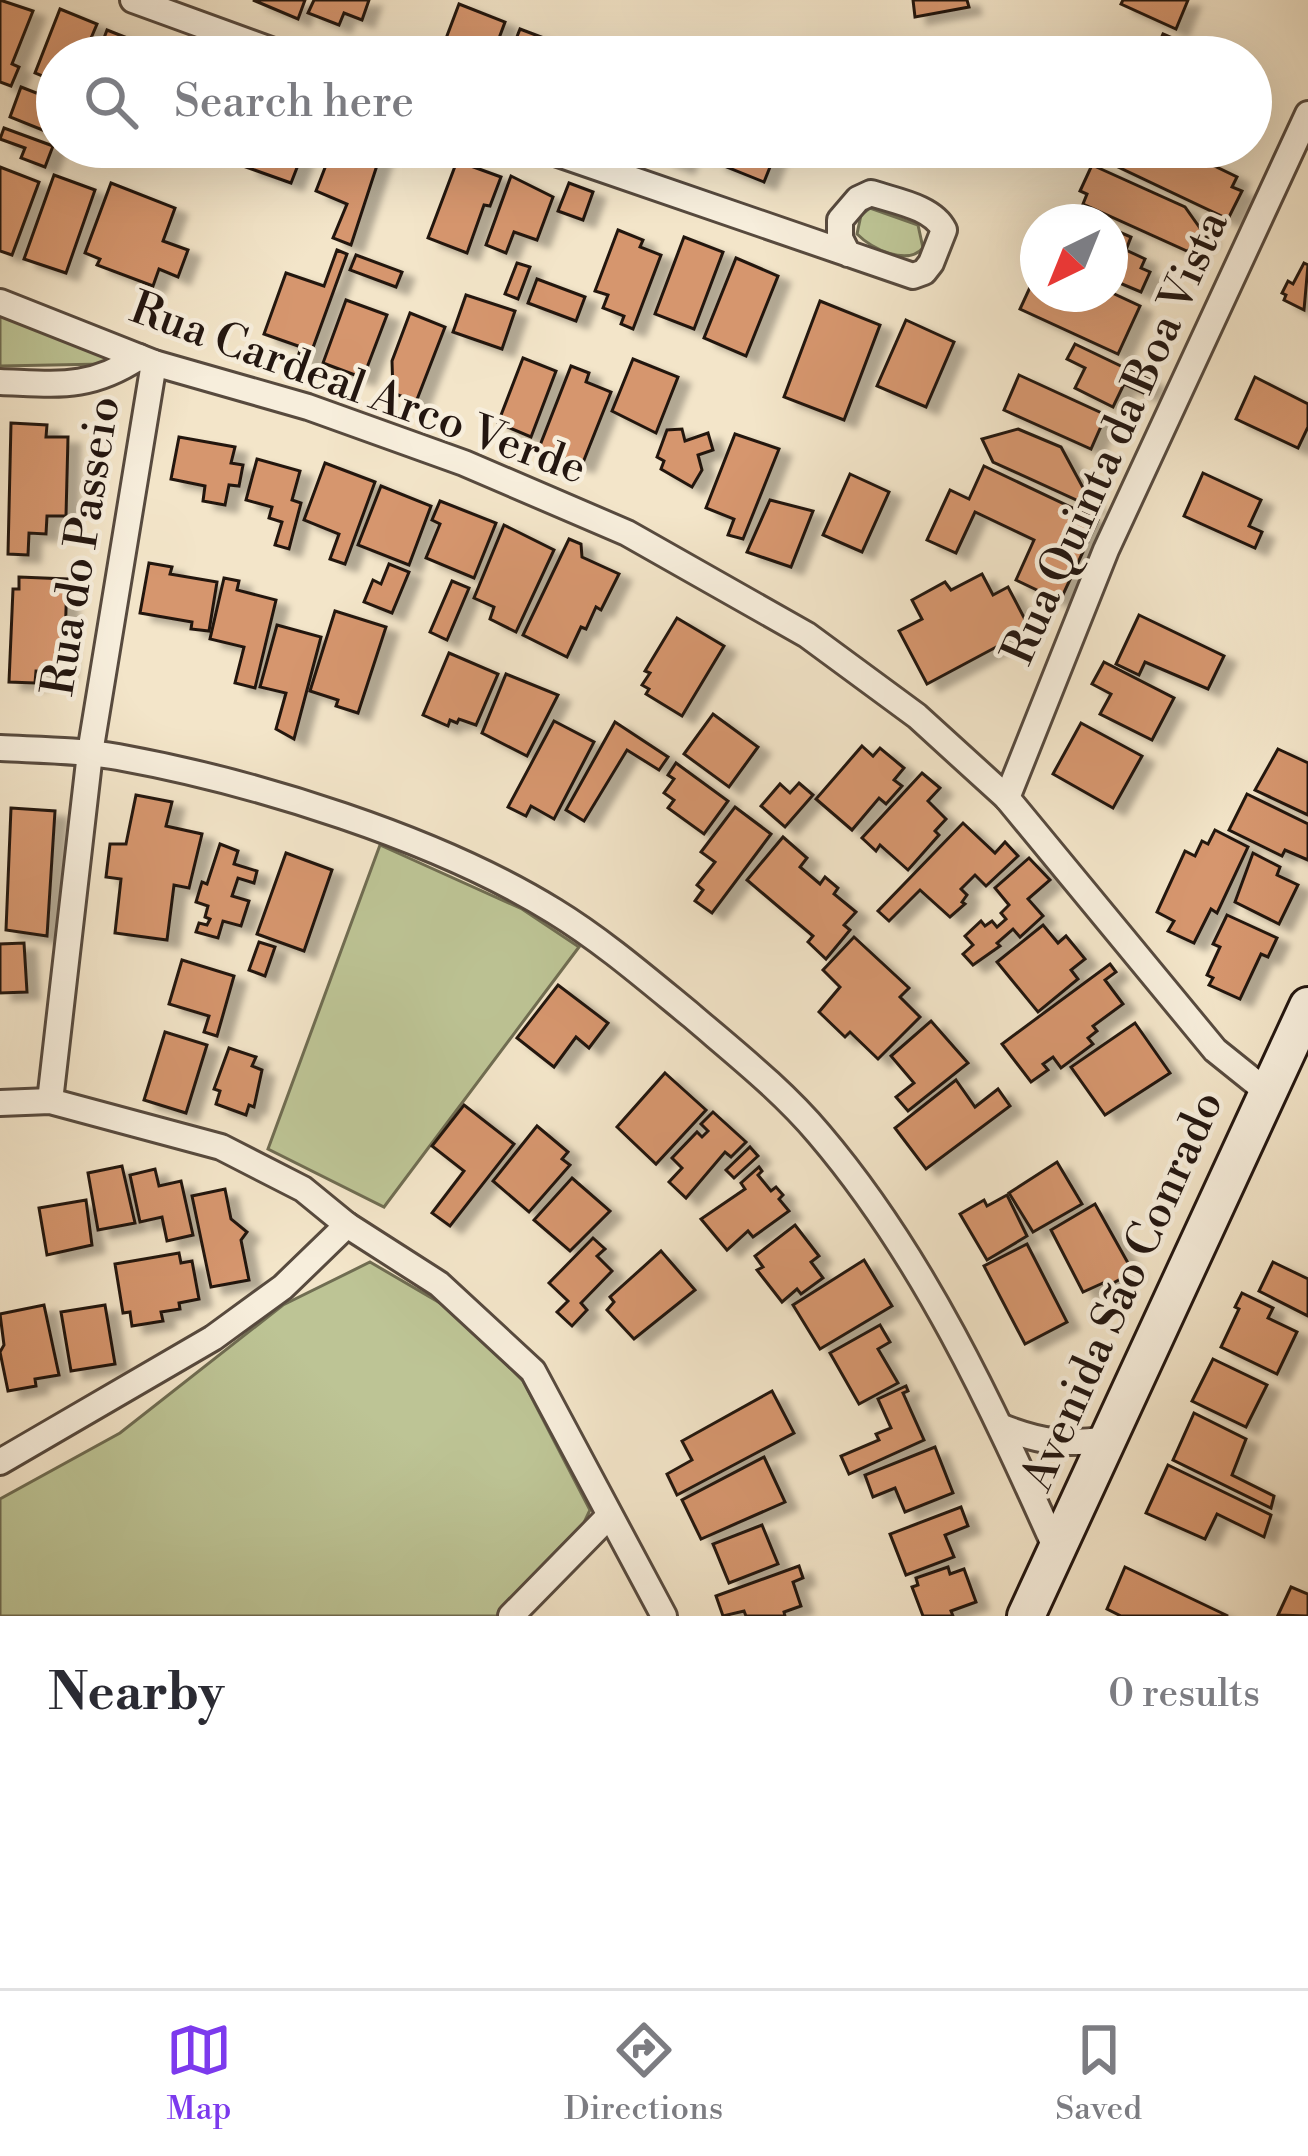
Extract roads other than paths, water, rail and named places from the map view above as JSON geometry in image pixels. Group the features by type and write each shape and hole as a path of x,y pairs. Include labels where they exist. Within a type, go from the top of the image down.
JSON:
{"street":[{"path":"133,0 232,36"},
{"name":"Rua Quinta da Boa Vista","path":"1007,798 1106,550 1308,114"},
{"path":"599,168 848,254"},
{"name":"Rua Cardeal Arco Verde","path":"0,302 147,360 308,407 464,463 628,533 807,635 917,716 1007,798 1216,1050 1266,1091"},
{"path":"0,382 77,385 147,360"},
{"name":"Rua do Passeio","path":"50,1100 91,753 147,360"},
{"path":"0,748 91,753 232,782 358,822 460,864 554,911 602,947 738,1054 817,1132 876,1210 950,1329 1002,1427 1058,1552"},
{"name":"Avenida São Conrado","path":"1026,1616 1308,1006"},
{"path":"0,1103 50,1100 221,1147 304,1189 347,1225 439,1284 532,1371 664,1616"},
{"path":"0,1462 213,1339 283,1287 347,1225"},
{"path":"1002,1427 1038,1441 1070,1444 1108,1439"},
{"path":"512,1616 608,1516"}]}
